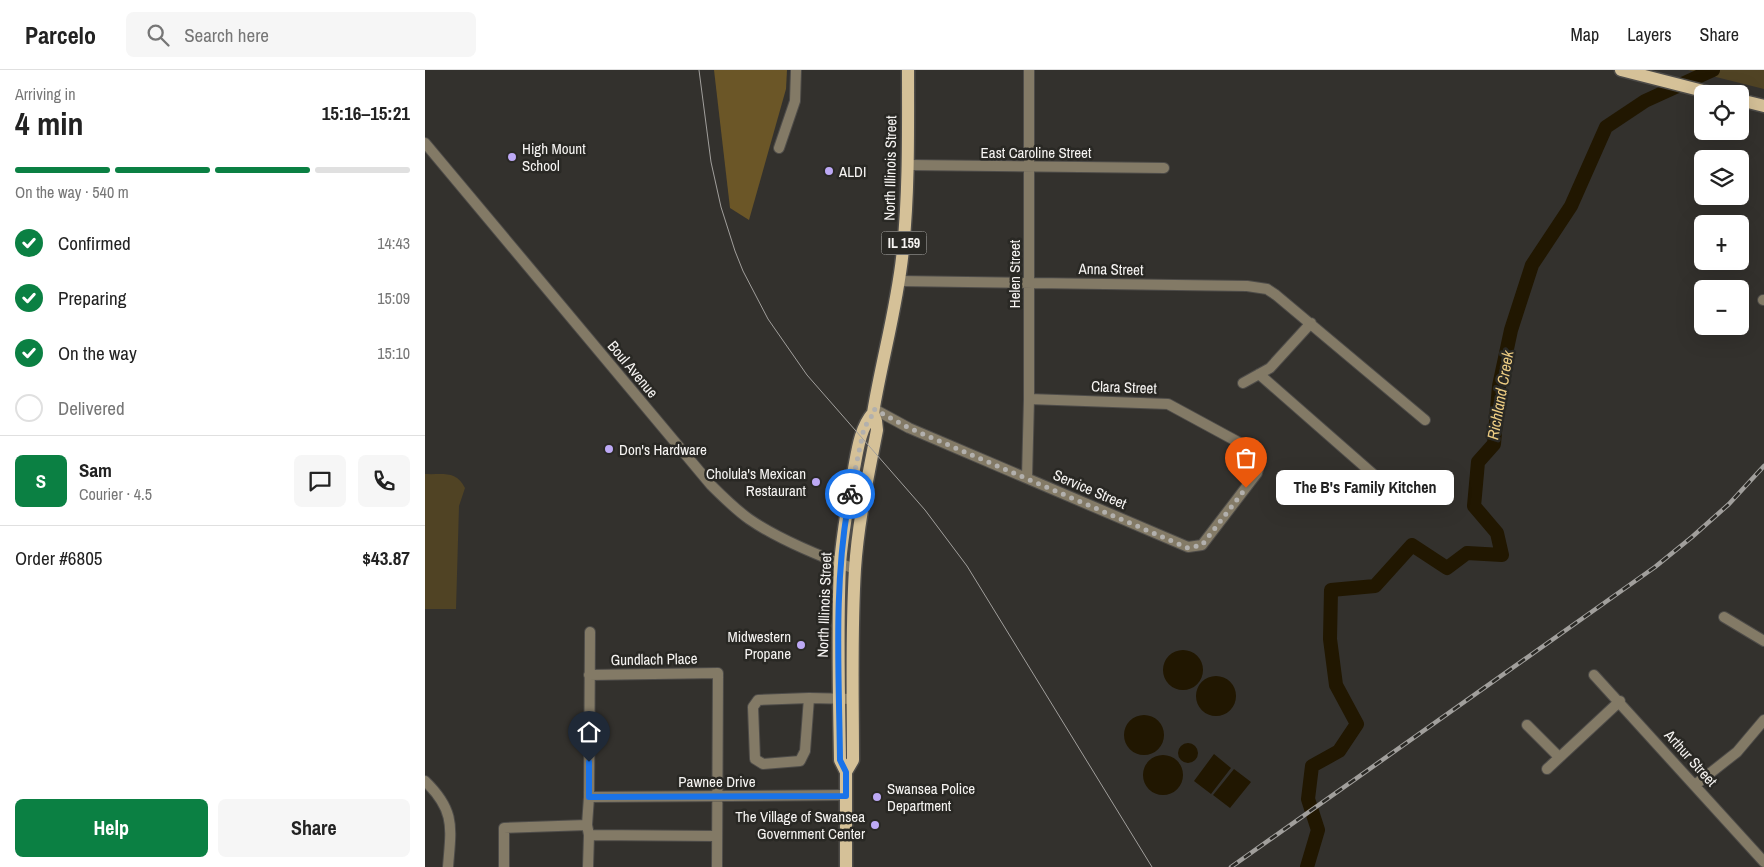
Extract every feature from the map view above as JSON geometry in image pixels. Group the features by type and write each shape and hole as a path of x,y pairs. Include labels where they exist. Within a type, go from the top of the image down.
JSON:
{"main road":[{"name":"North Illinois Street","path":"846,867 846,772 840,760 839,614 841,564 845,521 855,464 864,428 874,411 899,281 903,248 907,165 908,70"},
{"path":"1621,70 1694,88"},
{"path":"1749,102 1764,106"},
{"name":"North Illinois Street","path":"846,772 853,760 853,615 855,569 863,504 877,430 874,411"}],"street":[{"path":"779,148 795,101 796,70"},
{"name":"Helen Street","path":"1027,478 1029,399 1029,70"},
{"name":"Boul Avenue","path":"425,143 711,485 737,510 766,530 855,569"},
{"name":"East Caroline Street","path":"907,165 1164,168"},
{"name":"Anna Street","path":"899,281 1237,286 1267,289 1311,323 1425,420"},
{"path":"1243,382 1270,368 1311,323"},
{"path":"1259,374 1397,495"},
{"name":"Clara Street","path":"1029,399 1168,404 1251,449 1260,462"},
{"name":"Service Street","path":"874,411 909,428 1188,548 1202,545 1257,473 1260,462"},
{"path":"1724,617 1764,641"},
{"path":"588,867 590,632"},
{"name":"Gundlach Place","path":"589,675 718,673 717,796"},
{"name":"Arthur Street","path":"1594,675 1620,701 1764,862"},
{"path":"809,698 805,751 801,761 763,764 755,759 753,707 758,700 809,698 853,699"},
{"path":"1547,769 1620,701"},
{"path":"1695,785 1737,752 1764,720"},
{"path":"1527,725 1559,757"},
{"path":"425,781 441,802 450,818 448,867"},
{"path":"717,796 717,867"},
{"name":"Pawnee Drive","path":"589,797 846,796"},
{"path":"504,867 504,828 717,836"}],"shaded area":[{"path":"714,70 787,70 786,89 749,220 730,208"},
{"path":"1688,70 1764,70 1764,89"},
{"path":"425,474 453,476 465,488 459,506 456,609 425,609"},
{"path":"1183,650 1197,656 1203,670 1197,684 1183,690 1169,684 1163,670 1169,656"},
{"path":"1216,676 1230,682 1236,696 1230,710 1216,716 1202,710 1196,696 1202,682"},
{"path":"1144,715 1158,721 1164,735 1158,749 1144,755 1130,749 1124,735 1130,721"},
{"path":"1188,743 1195,746 1198,753 1195,760 1188,763 1181,760 1178,753 1181,746"},
{"path":"1214,754 1231,768 1211,794 1194,781"},
{"path":"1163,755 1177,761 1183,775 1177,789 1163,795 1149,789 1143,775 1149,761"},
{"path":"1234,769 1251,782 1230,808 1213,795"}],"waterway":[{"name":"Richland Creek","path":"1307,867 1318,830 1308,799 1312,766 1339,751 1357,724 1336,685 1330,639 1331,590 1375,586 1412,545 1447,568 1467,553 1502,555 1497,533 1474,506 1478,462 1494,444 1499,386 1511,330 1532,265 1571,206 1606,127 1645,101 1713,70"}],"tram line":[{"path":"699,70 711,162 721,207 743,271 768,319 807,375 925,510 967,566 1152,867"}],"railway":[{"path":"1231,867 1655,567 1729,504 1764,466"}],"way so far":[{"path":"850,494 864,428 874,409 909,428 1188,548 1202,545 1246,488"}],"place":[{"name":"High Mount School","path":"512,157"},
{"name":"ALDI","path":"829,171"},
{"name":"Don's Hardware","path":"609,449"},
{"name":"Cholula's Mexican Restaurant","path":"816,482"},
{"name":"The B's Family Kitchen","path":"1246,488"},
{"name":"Midwestern Propane","path":"801,645"},
{"name":"Swansea Police Department","path":"877,797"},
{"name":"The Village of Swansea Government Center","path":"875,825"}],"route":[{"path":"589,762 589,797 846,796 846,772 840,760 839,614 844,531 850,494"}]}
